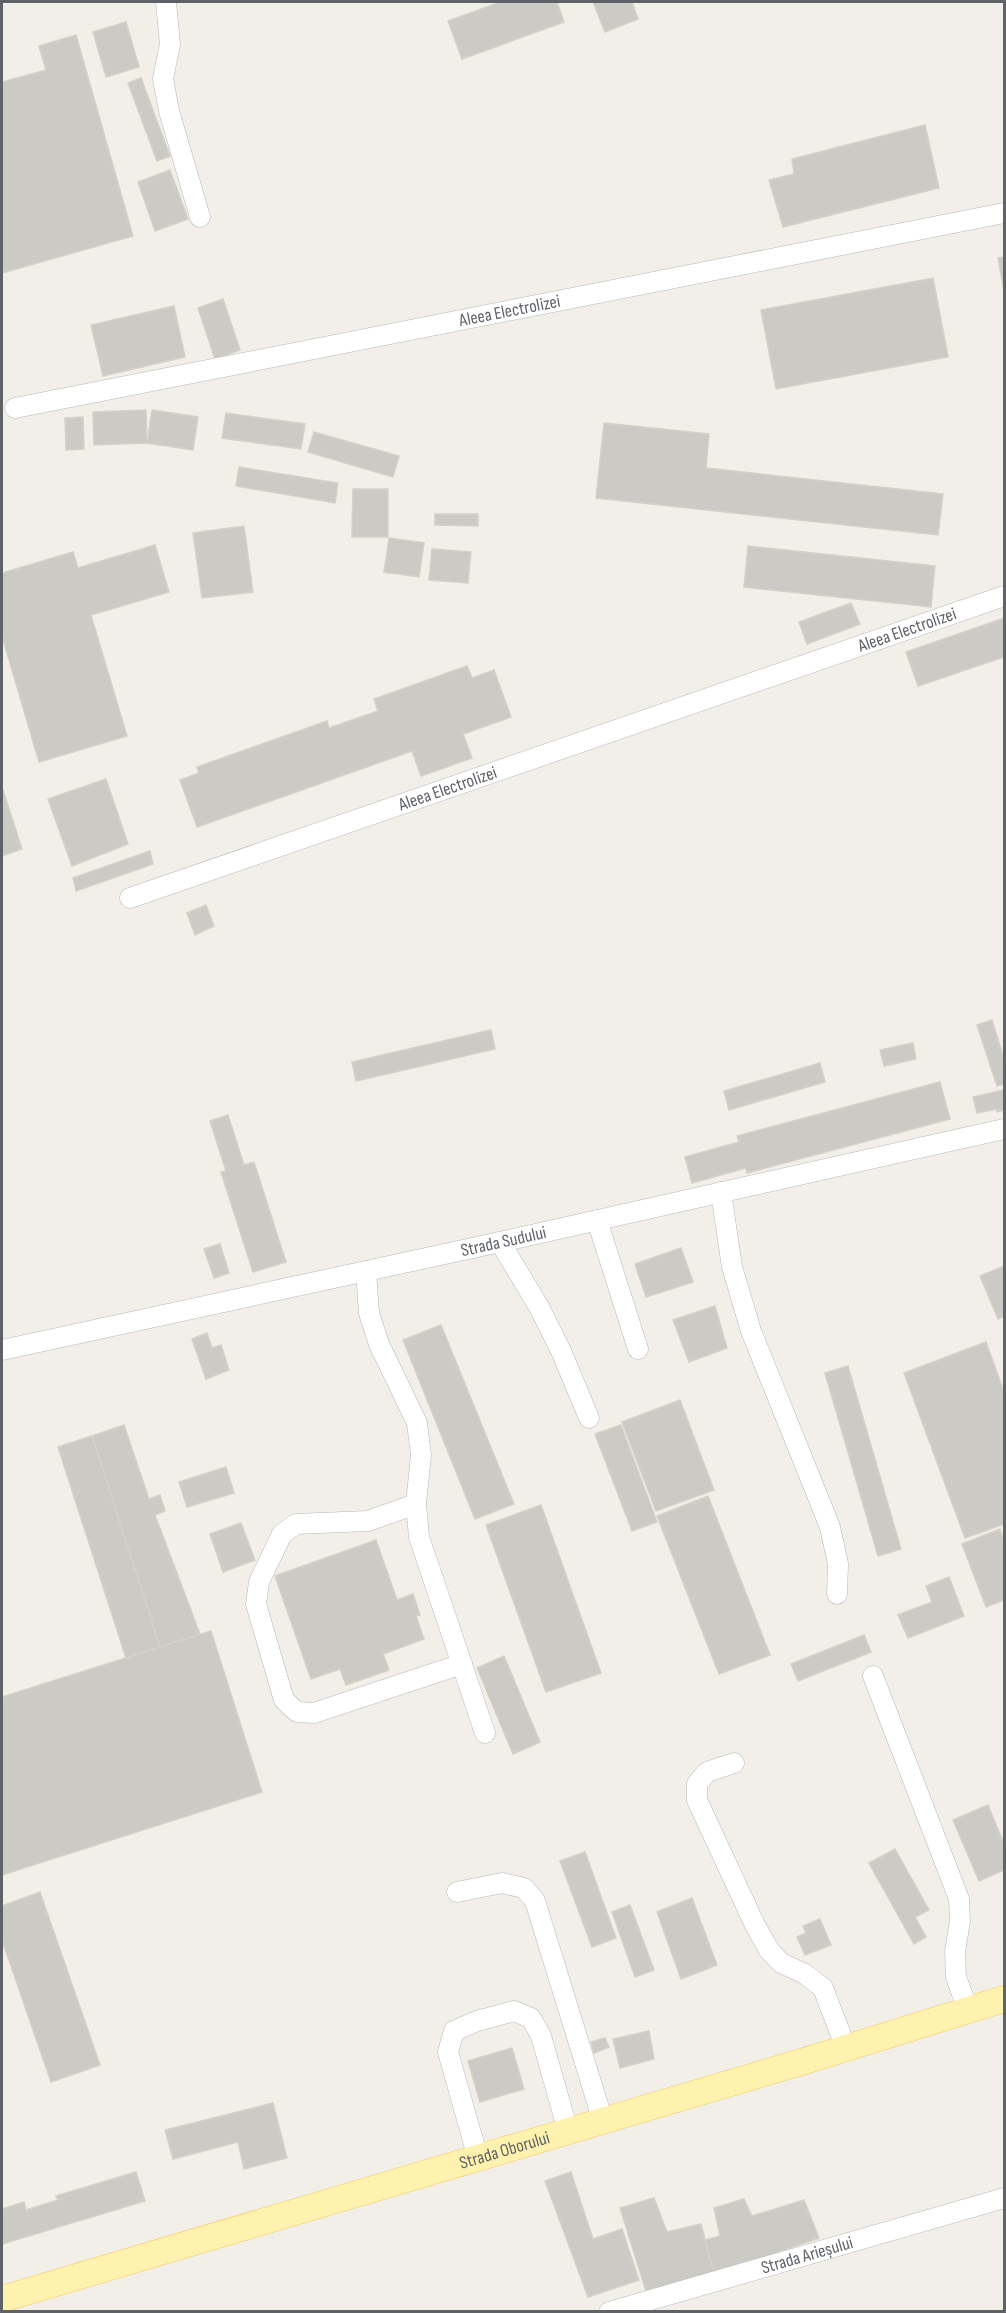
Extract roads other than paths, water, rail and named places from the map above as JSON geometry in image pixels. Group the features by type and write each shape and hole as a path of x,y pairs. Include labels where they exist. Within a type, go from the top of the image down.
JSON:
{"main road":[{"name":"Strada Oborului","path":"2,2299 1005,1999"}],"street":[{"path":"166,2 170,44 163,79 169,111 200,217"},
{"name":"Aleea Electrolizei","path":"15,408 1005,213"},
{"name":"Aleea Electrolizei","path":"130,898 1005,596"},
{"name":"Strada Sudului","path":"2,1350 1005,1129"},
{"path":"721,1192 732,1267 751,1331 830,1527 838,1564 837,1594"},
{"path":"597,1220 638,1348"},
{"path":"500,1242 557,1342 589,1418"},
{"path":"366,1271 369,1313 379,1344 417,1423 420,1455 416,1504 419,1537 485,1733"},
{"path":"416,1504 368,1521 296,1524 282,1534 259,1582 256,1604 284,1700 297,1712 314,1713 462,1664"},
{"path":"873,1676 959,1899 960,1921 956,1977 968,2010"},
{"path":"734,1762 708,1772 697,1784 697,1800 755,1925 769,1950 781,1963 805,1974 823,1988 846,2048"},
{"path":"457,1892 502,1883 524,1888 535,1901 603,2121"},
{"path":"478,2158 448,2052 453,2031 477,2021 514,2011 531,2018 541,2037 568,2131"},
{"name":"Strada Arieșului","path":"609,2312 1005,2198"}]}
